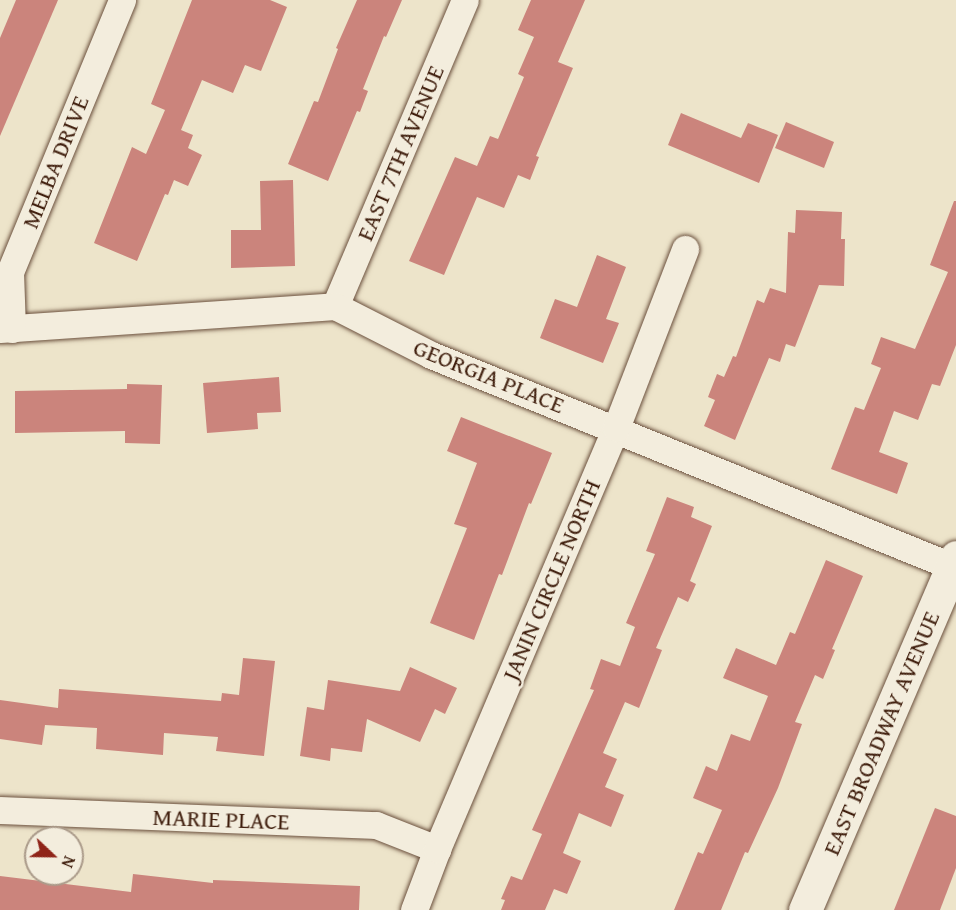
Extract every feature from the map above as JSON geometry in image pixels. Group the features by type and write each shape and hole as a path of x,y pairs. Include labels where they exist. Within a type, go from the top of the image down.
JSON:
{"street":[{"name":"MELBA DRIVE","path":"6,329 10,272 122,0"},
{"name":"EAST 7TH AVENUE","path":"335,306 465,0"},
{"name":"JANIN CIRCLE NORTH","path":"414,910 437,849 616,428 686,249"},
{"path":"6,329 335,306"},
{"name":"GEORGIA PLACE","path":"335,306 431,355 955,563"},
{"name":"EAST BROADWAY AVENUE","path":"805,910 955,563"},
{"name":"MARIE PLACE","path":"0,810 376,825 437,849"}],"building":[{"path":"16,0 58,0 0,136 0,38"},
{"path":"192,0 270,0 287,7 261,71 245,65 233,93 202,80 181,130 193,135 188,148 202,155 188,186 174,180 168,195 165,194 137,261 94,243 132,147 146,154 165,110 151,104"},
{"path":"357,0 402,0 386,37 384,36 363,89 368,91 360,112 357,111 328,181 288,164 314,101 318,102 338,49 336,48"},
{"path":"531,0 585,0 558,62 573,68 536,156 539,157 530,180 518,175 504,208 477,197 444,275 409,261 455,157 477,166 490,136 498,139 524,77 518,74 534,37 518,30"},
{"path":"681,113 741,138 748,123 778,135 759,183 668,145"},
{"path":"786,122 834,142 824,168 775,148"},
{"path":"293,180 295,266 231,268 231,230 261,230 260,181"},
{"path":"954,201 956,201 956,345 940,386 932,384 918,420 894,411 879,452 908,463 897,494 831,469 855,407 864,410 881,368 871,364 881,337 915,349 948,272 930,265"},
{"path":"796,210 842,212 841,239 845,239 844,286 819,285 795,347 786,344 780,362 769,358 735,440 704,426 715,400 708,397 717,374 724,377 733,356 736,357 757,300 764,303 770,288 786,293 788,232 795,233"},
{"path":"597,255 626,267 606,319 619,323 603,363 540,338 555,299 577,307"},
{"path":"279,377 281,412 257,413 258,429 207,433 203,383"},
{"path":"127,384 162,385 160,444 125,443 125,431 15,433 15,391 127,389"},
{"path":"461,417 552,453 531,504 529,503 502,575 499,574 474,640 430,623 467,528 454,524 477,463 447,451"},
{"path":"667,497 694,507 691,517 712,526 690,581 696,584 688,602 678,597 656,648 662,650 639,708 625,702 603,753 617,759 605,787 624,795 611,827 579,813 563,853 581,861 567,894 554,889 545,910 501,910 505,900 501,899 511,876 522,880 542,834 532,830 594,690 590,689 601,659 620,666 635,627 626,623 655,554 646,551"},
{"path":"826,560 863,576 832,649 835,650 823,679 815,675 795,722 802,724 778,788 748,853 745,852 721,910 674,910 698,852 703,854 722,810 693,798 706,766 717,771 731,734 750,741 768,696 723,678 736,648 776,665 790,632 795,634"},
{"path":"243,658 275,661 264,756 216,751 218,737 164,733 163,755 96,749 97,728 45,725 42,745 0,739 0,700 58,708 59,689 221,701 222,693 239,695"},
{"path":"410,667 457,688 445,714 435,709 420,742 367,719 362,752 331,748 330,761 300,756 307,707 324,710 328,680 400,691"},
{"path":"935,808 956,816 956,868 940,910 894,910"},
{"path":"133,874 213,883 213,880 360,886 359,910 0,910 0,876 24,879 24,886 82,886 131,892"}]}
